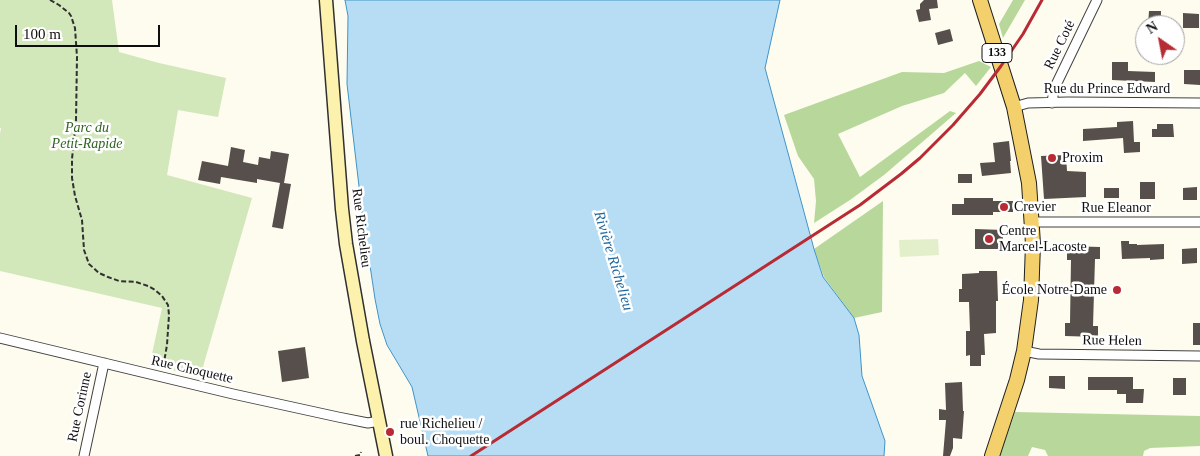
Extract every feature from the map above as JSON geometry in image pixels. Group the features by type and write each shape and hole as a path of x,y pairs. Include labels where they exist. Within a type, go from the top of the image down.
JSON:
{"main road":[{"name":"Rue Richelieu","path":"326,0 342,209 357,308 386,456"},
{"name":"133","path":"980,0 1014,106 1029,182 1034,244 1029,319 1024,351 1017,380 992,456"}],"street":[{"name":"Rue Coté","path":"1052,103 1054,89 1097,0"},
{"name":"Rue du Prince Edward","path":"1014,106 1028,103 1200,102"},
{"name":"Rue Eleanor","path":"1032,222 1200,222"},
{"name":"Rue Choquette","path":"0,338 233,394 368,424 379,421"},
{"name":"Rue Helen","path":"1024,351 1039,354 1200,356"},
{"name":"Rue Corinne","path":"84,456 104,363"}],"path":[{"path":"50,0 69,13 75,28 77,57 76,120 72,160 74,187 82,220 84,250 90,264 99,273 119,281 136,282 148,286 156,290 168,305 169,327 160,376"},
{"path":"355,456 360,455 361,452"}],"green space":[{"name":"Parc du Petit-Rapide","path":"0,0 112,0 119,52 226,78 218,117 178,110 167,175 252,198 200,377 150,363 162,308 0,271"},
{"path":"1013,0 1025,0 1003,38 999,24"},
{"path":"979,61 991,67 976,86 965,73 944,93 902,106 838,134 860,177 950,111 956,113 884,175 814,223 816,201 814,179 798,156 784,115 902,72 944,73"},
{"path":"883,201 882,312 854,318 824,277 814,249"},
{"path":"938,239 939,255 900,257 899,240"},
{"path":"1015,412 1200,416 1200,446 1150,448 1144,451 1143,456 1048,456 1045,450 1032,447 1028,456 1000,456"}],"water":[{"name":"Rivière Richelieu","path":"345,0 780,0 765,68 823,277 854,318 859,335 862,376 885,441 884,456 428,456 412,387 387,345 375,299 362,212 347,84 348,16"}],"building":[{"path":"924,0 937,0 938,8 929,9 931,20 919,22 916,10 920,9 920,4"},
{"path":"1149,11 1161,11 1161,15 1149,15"},
{"path":"1183,13 1199,14 1199,28 1185,28 1185,15"},
{"path":"950,29 953,41 938,45 935,33"},
{"path":"1112,62 1128,62 1128,71 1155,72 1155,82 1112,80"},
{"path":"1184,70 1200,70 1200,85 1184,84"},
{"path":"1133,121 1134,142 1140,142 1140,152 1124,153 1123,138 1083,141 1083,129 1117,127 1117,122"},
{"path":"1157,124 1173,124 1174,137 1152,137 1152,129 1157,129"},
{"path":"1009,141 1011,173 982,176 980,163 995,162 993,143"},
{"path":"231,147 245,150 243,162 258,165 259,157 270,159 271,151 289,154 284,183 291,184 283,229 272,227 280,183 257,179 257,183 221,177 220,184 198,180 202,161 228,166"},
{"path":"1066,155 1067,171 1086,172 1086,197 1044,199 1041,156"},
{"path":"958,174 972,174 972,183 958,183"},
{"path":"1140,182 1155,182 1155,199 1140,199"},
{"path":"1197,187 1197,200 1183,200 1183,188"},
{"path":"1104,188 1119,188 1119,198 1104,198"},
{"path":"964,198 993,198 993,201 1013,201 1013,212 993,212 993,215 952,215 952,204 964,204"},
{"name":"Centre Marcel-Lacoste","path":"975,229 1003,230 1003,249 975,249"},
{"path":"1121,241 1129,241 1129,244 1137,245 1164,244 1164,259 1122,259"},
{"path":"1067,246 1100,247 1100,259 1095,259 1093,326 1098,326 1098,337 1065,336 1065,323 1070,323 1071,260 1067,260"},
{"path":"1197,248 1197,263 1182,264 1182,249"},
{"path":"979,271 997,271 996,333 984,334 985,355 981,355 981,366 970,366 970,355 966,356 966,331 970,331 969,302 959,302 959,289 962,289 962,274 979,273"},
{"path":"1193,323 1200,323 1200,345 1193,345"},
{"path":"305,347 309,378 282,382 278,351"},
{"path":"1049,376 1065,376 1065,389 1049,388"},
{"path":"1088,377 1133,377 1133,389 1144,389 1143,403 1126,403 1126,394 1117,394 1117,390 1088,390"},
{"path":"1173,378 1186,378 1186,395 1173,395"},
{"path":"962,382 964,411 962,439 953,438 953,448 950,456 943,456 946,420 939,420 939,409 946,410 945,383"}],"railway":[{"path":"471,456 860,205 901,174 953,125 980,94 1023,34 1042,0"}],"place":[{"name":"Proxim","path":"1052,158"},
{"name":"Crevier","path":"1004,207"},
{"name":"Centre Marcel-Lacoste","path":"989,239"},
{"name":"École Notre-Dame","path":"1117,290"},
{"name":"rue Richelieu / boul. Choquette","path":"390,432"}]}
